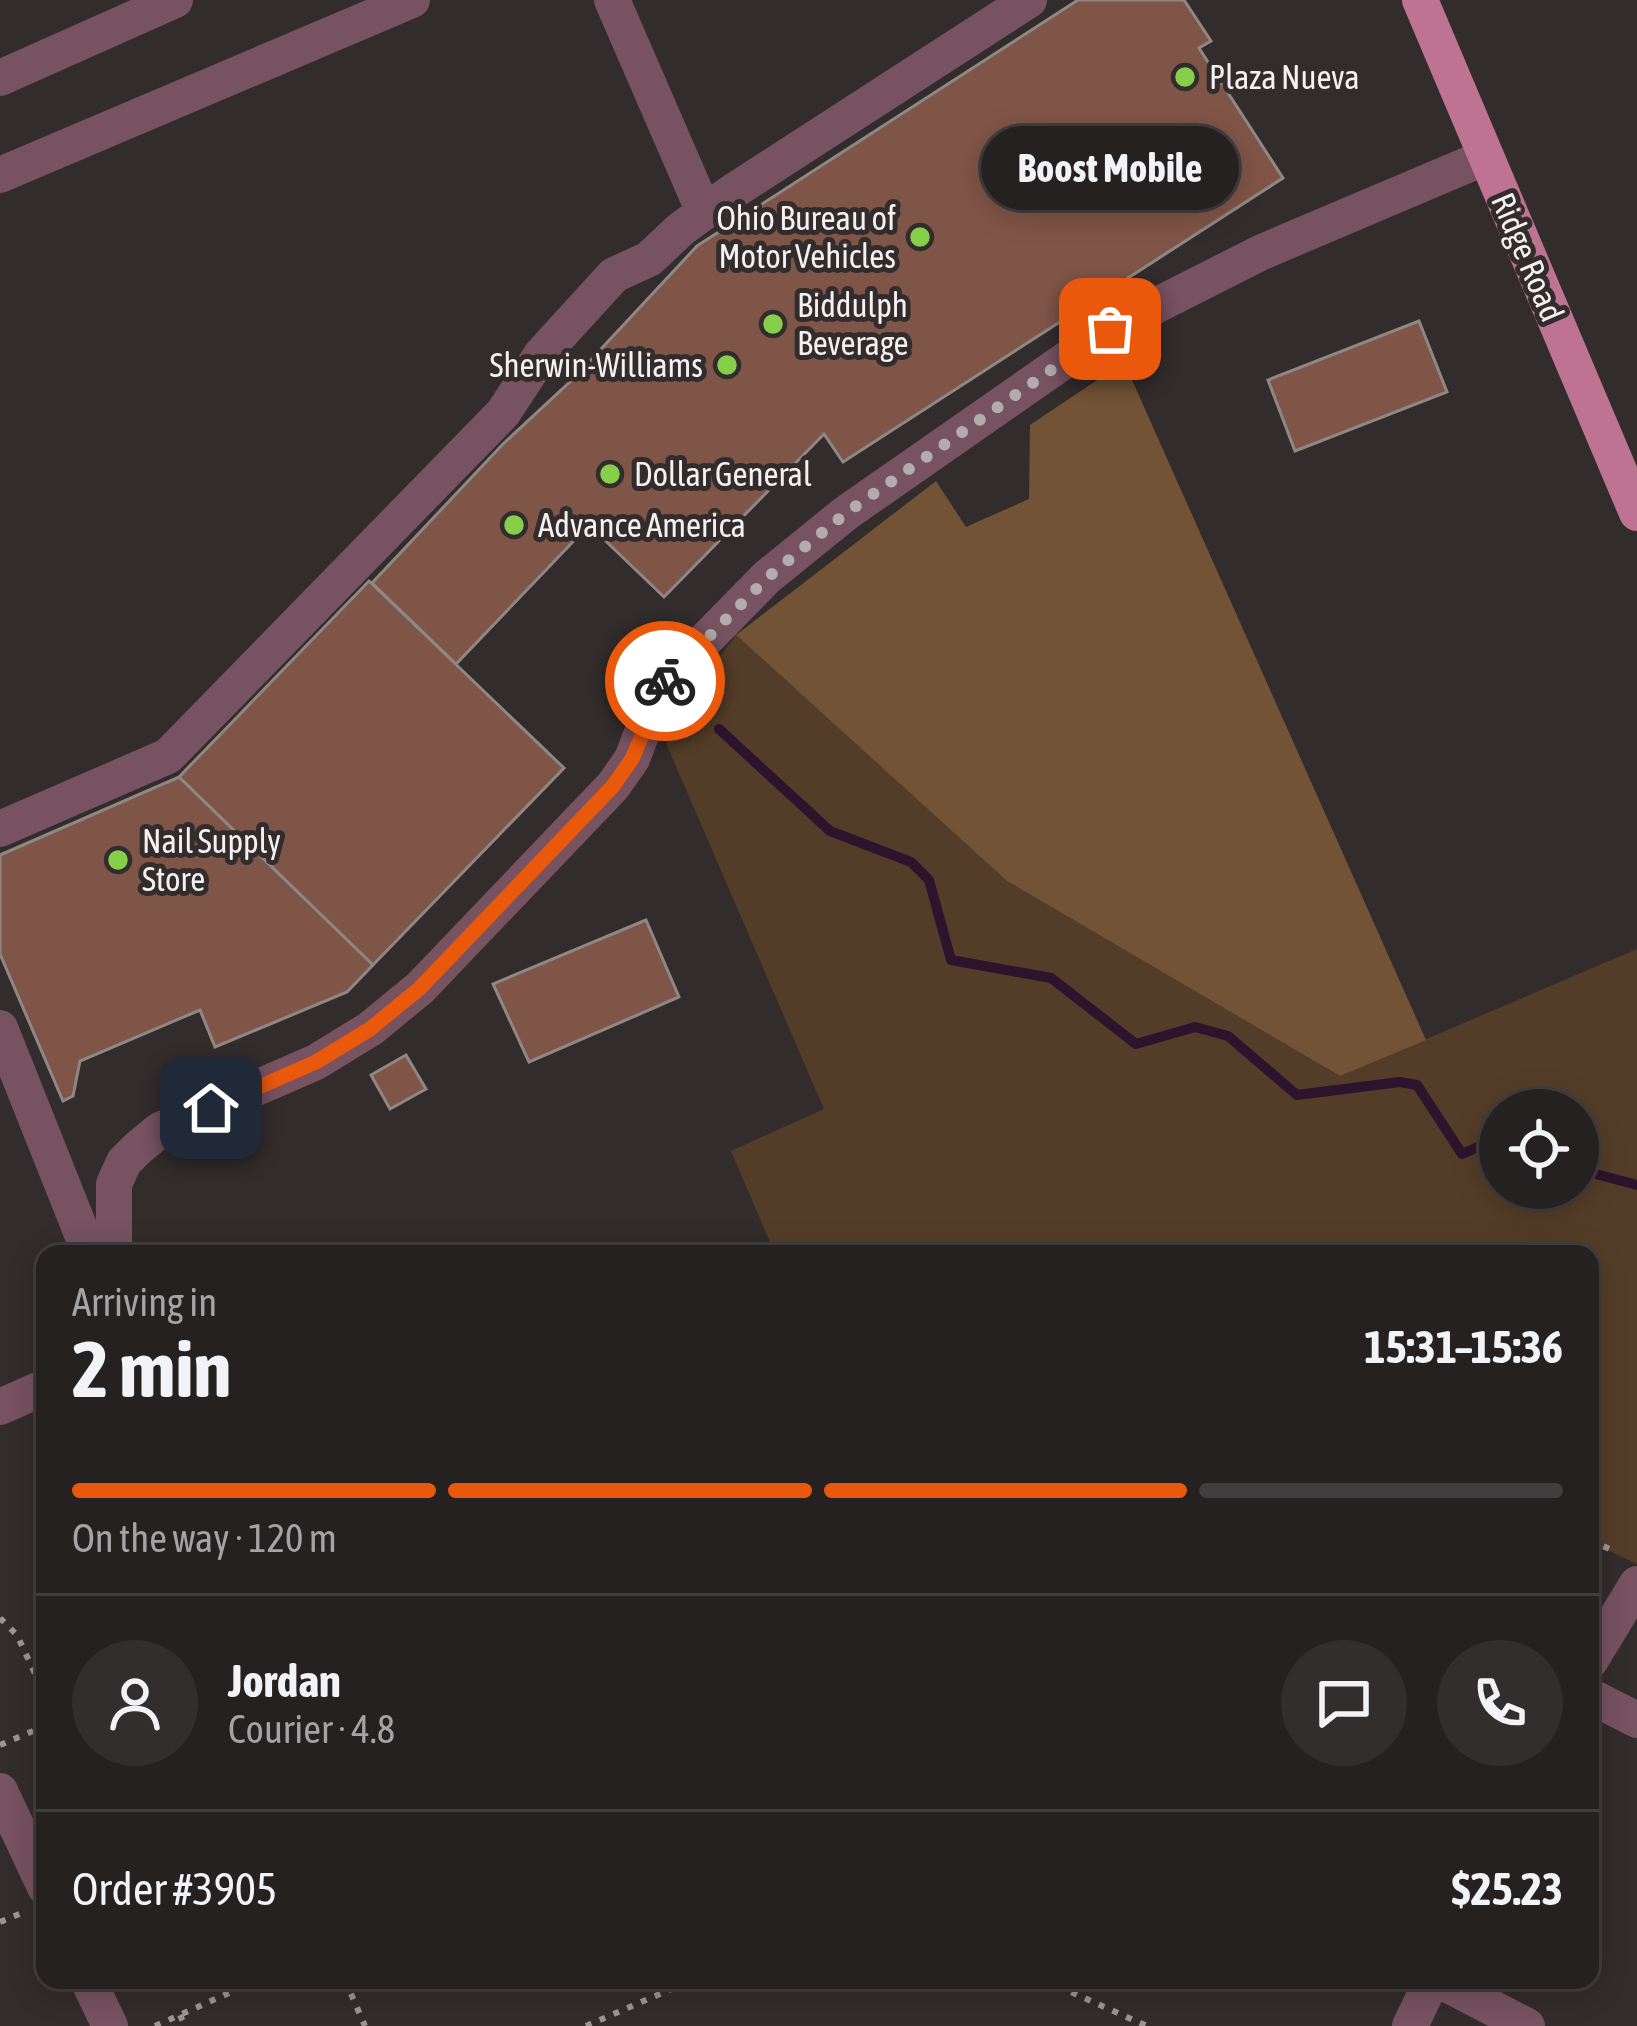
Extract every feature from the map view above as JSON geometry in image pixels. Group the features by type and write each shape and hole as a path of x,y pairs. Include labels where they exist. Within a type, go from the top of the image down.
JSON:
{"main road":[{"name":"Ridge Road","path":"1420,0 1637,513"}],"street":[{"path":"0,77 176,0"},
{"path":"0,175 412,0"},
{"path":"612,0 704,212"},
{"path":"0,829 168,756 503,412 541,355 614,275 649,260 704,212 1029,0"},
{"path":"114,1245 114,1184 124,1162 160,1130 345,1046 420,988 613,786 632,759 659,687 767,578 846,513 1110,329 1262,252 1486,157"},
{"path":"0,1028 86,1245"},
{"path":"0,1407 36,1392"},
{"path":"1599,1646 1637,1584"},
{"path":"1599,1701 1637,1720"},
{"path":"0,1791 36,1890"},
{"path":"92,1989 110,2026"},
{"path":"1411,2026 1431,1989"},
{"path":"1454,1989 1528,2026"}],"path":[{"path":"1599,1544 1616,1552"},
{"path":"0,1618 17,1635 36,1676"},
{"path":"0,1745 36,1730"},
{"path":"0,1922 36,1900"},
{"path":"155,2026 238,1989"},
{"path":"349,1989 365,2026"},
{"path":"586,2026 671,1989"},
{"path":"1065,1989 1148,2026"},
{"path":"180,2015 185,2026"}],"shaded area":[{"path":"1124,362 1426,1040 1340,1076 1007,881 736,635 936,481 966,527 1029,499 1030,425"},
{"path":"736,635 1007,881 1340,1076 1637,949 1637,1564 1599,1546 1599,1245 771,1245 731,1151 824,1109 662,734"}],"building":[{"path":"1078,0 1184,0 1211,41 1199,48 1283,178 843,462 824,434 664,597 589,525 456,664 372,583 697,246"},
{"path":"1419,321 1447,392 1295,451 1268,380"},
{"path":"369,581 564,768 373,965 179,777"},
{"path":"179,777 373,965 347,992 215,1047 200,1010 80,1061 73,1096 63,1101 0,954 0,855"},
{"path":"646,920 679,997 529,1062 493,984"},
{"path":"406,1055 426,1089 390,1109 371,1075"}],"waterway":[{"path":"719,729 830,831 911,862 929,880 951,960 1051,978 1136,1044 1195,1027 1228,1036 1297,1095 1400,1082 1417,1085 1462,1154 1479,1146"},
{"path":"1599,1175 1637,1185"}],"way so far":[{"path":"665,681 767,578 846,513 1110,329"}],"place":[{"name":"Plaza Nueva","path":"1185,77"},
{"name":"Ohio Bureau of Motor Vehicles","path":"920,237"},
{"name":"Biddulph Beverage","path":"773,324"},
{"name":"Boost Mobile","path":"1110,329"},
{"name":"Sherwin-Williams","path":"727,365"},
{"name":"Dollar General","path":"610,474"},
{"name":"Advance America","path":"514,525"},
{"name":"Nail Supply Store","path":"118,860"}],"route":[{"path":"211,1108 345,1046 420,988 613,786 632,759 665,681"}]}
